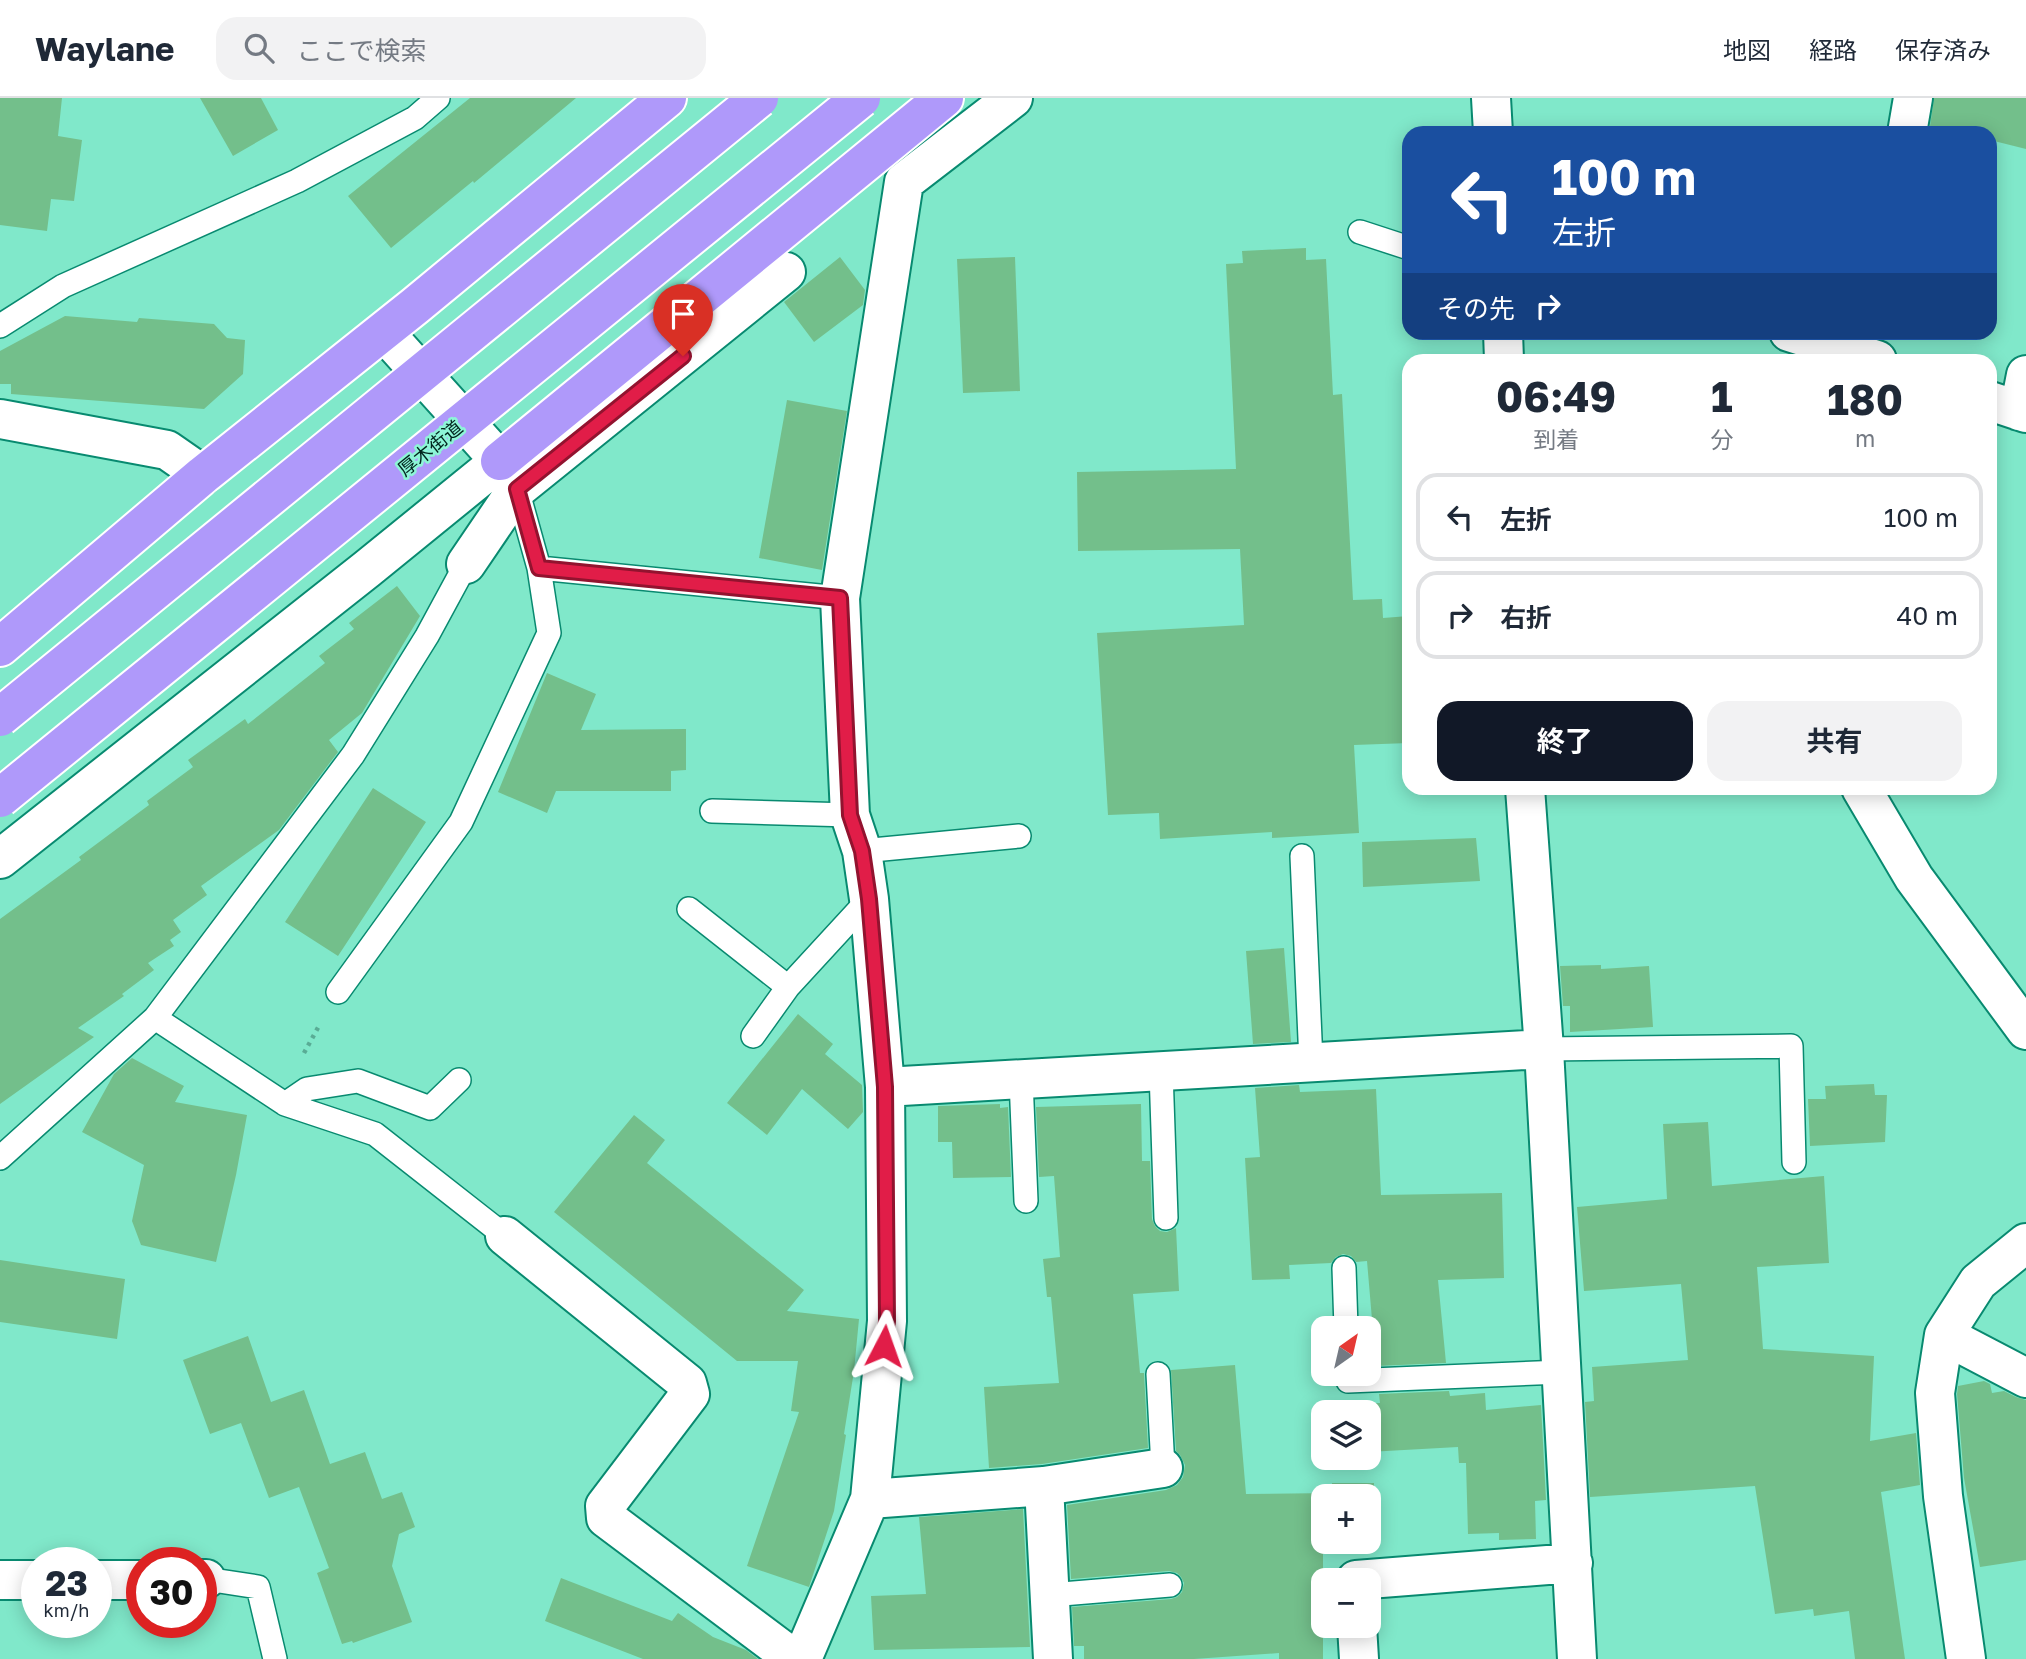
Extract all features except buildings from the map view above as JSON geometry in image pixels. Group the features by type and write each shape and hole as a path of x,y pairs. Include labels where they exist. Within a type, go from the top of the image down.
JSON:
{"highway":[{"path":"0,648 204,475 384,332 667,98"},
{"path":"0,717 759,98"},
{"name":"厚木街道","path":"0,798 861,98"},
{"path":"508,475 944,98"}],"street":[{"path":"802,1659 870,1499 887,1321 885,1087 869,899 862,851 850,815 840,598 904,182 1013,98"},
{"path":"1491,98 1493,126"},
{"path":"1909,126 1913,98"},
{"path":"0,859 367,569 508,475 786,272"},
{"path":"384,332 508,475"},
{"path":"1826,340 1873,350"},
{"path":"0,419 167,450 204,475"},
{"path":"466,564 508,475"},
{"path":"1526,795 1544,1049 1577,1659"},
{"path":"1865,795 1914,878 2026,1030"},
{"path":"885,1087 1544,1049"},
{"path":"505,1236 687,1383 690,1394 605,1506 606,1518 794,1659"},
{"path":"1966,1659 1943,1496 1935,1393 1944,1335 1978,1282 2026,1244"},
{"path":"1944,1335 2026,1378"},
{"path":"870,1499 1044,1486 1163,1468"},
{"path":"1044,1486 1053,1659"},
{"path":"1381,1578 1573,1563"},
{"path":"0,1580 21,1580"},
{"path":"1358,1638 1359,1659"}],"lane":[{"path":"0,326 63,286 297,181 415,118 438,98"},
{"path":"1360,232 1402,246"},
{"path":"338,992 461,822 549,633 539,568 508,475"},
{"path":"0,1158 155,1018 353,755 427,636 466,564"},
{"path":"539,568 840,598"},
{"path":"712,811 850,815"},
{"path":"862,851 1019,836"},
{"path":"1302,856 1311,1062"},
{"path":"753,1036 788,987 869,899"},
{"path":"689,909 788,987"},
{"path":"155,1018 285,1104 375,1134 505,1236"},
{"path":"1544,1049 1791,1046 1794,1162"},
{"path":"1161,1071 1167,1218"},
{"path":"1021,1079 1027,1201"},
{"path":"285,1104 307,1089 358,1080 430,1108 459,1080"},
{"path":"1344,1268 1346,1316"},
{"path":"1381,1380 1562,1372"},
{"path":"1158,1374 1163,1468"},
{"path":"217,1581 258,1587 275,1659"},
{"path":"1050,1595 1170,1585"}],"path":[{"path":"307,1089 304,1051 338,992"}],"route":[{"path":"683,356 517,489 539,568 840,598 850,815 862,851 869,899 885,1087 887,1321 884,1346"}]}
